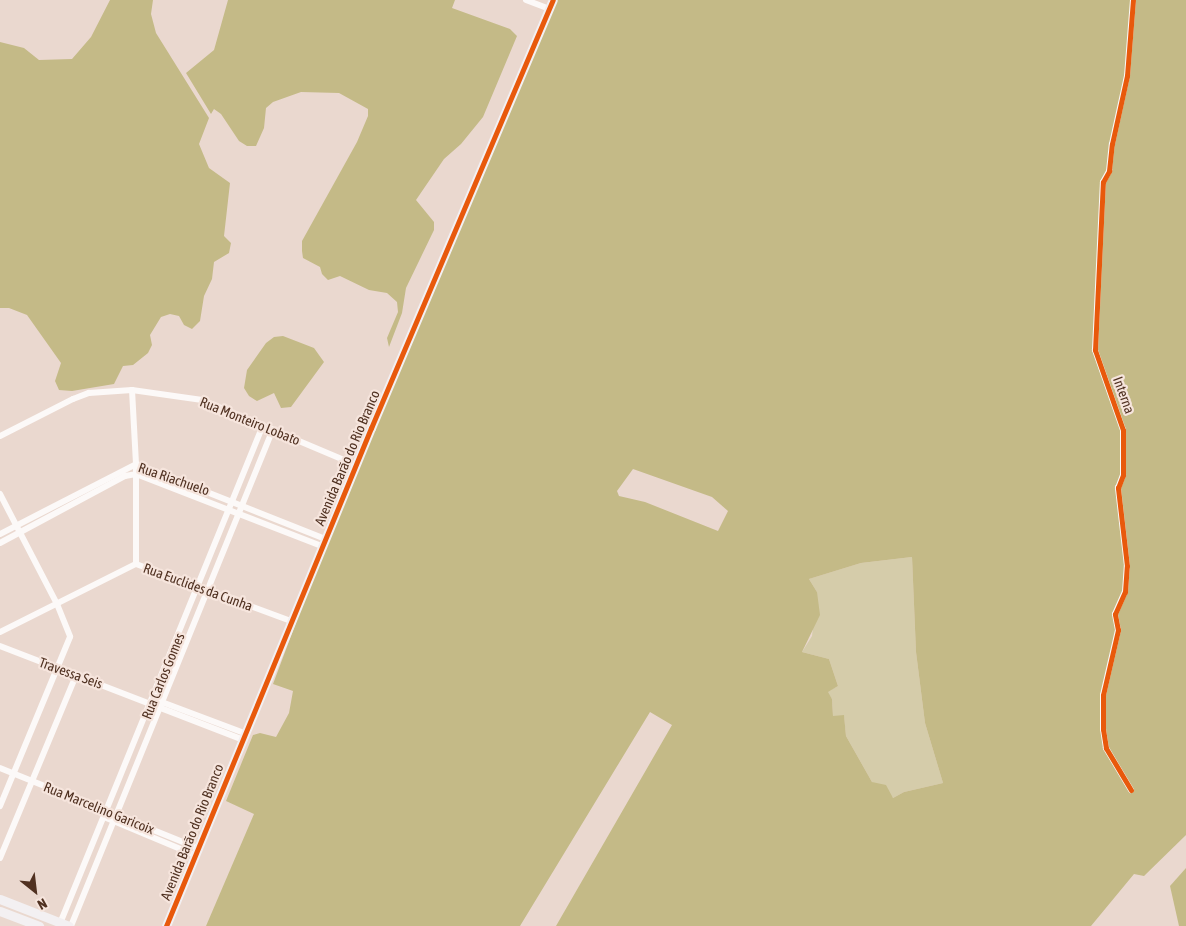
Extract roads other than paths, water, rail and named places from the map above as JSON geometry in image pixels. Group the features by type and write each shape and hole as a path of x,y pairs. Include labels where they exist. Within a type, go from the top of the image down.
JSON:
{"street":[{"path":"526,0 552,4"},
{"name":"Interna","path":"1131,790 1106,748 1103,729 1103,695 1118,630 1114,614 1125,592 1127,566 1118,488 1123,475 1124,430 1095,350 1103,182 1109,171 1112,144 1127,76 1133,0"},
{"name":"Avenida Barão do Rio Branco","path":"166,926 356,465 552,4"},
{"path":"132,390 136,464 136,564"},
{"name":"Rua Monteiro Lobato","path":"0,436 89,393 132,390 188,396 273,429 356,465"},
{"name":"Rua Carlos Gomes","path":"65,925 105,814 235,501 263,425"},
{"name":"Rua Carlos Gomes","path":"65,925 115,818 273,429"},
{"name":"Rua Riachuelo","path":"0,534 136,464 235,501 324,542"},
{"name":"Rua Riachuelo","path":"0,543 125,476 136,474 324,542"},
{"path":"0,494 57,604 70,637 0,806"},
{"name":"Rua Euclides da Cunha","path":"0,632 136,564 291,621"},
{"name":"Travessa Seis","path":"0,646 243,736"},
{"path":"0,858 76,675"},
{"name":"Rua Marcelino Garicoix","path":"0,768 197,852"},
{"path":"0,898 65,925"},
{"path":"0,911 39,926"}]}
